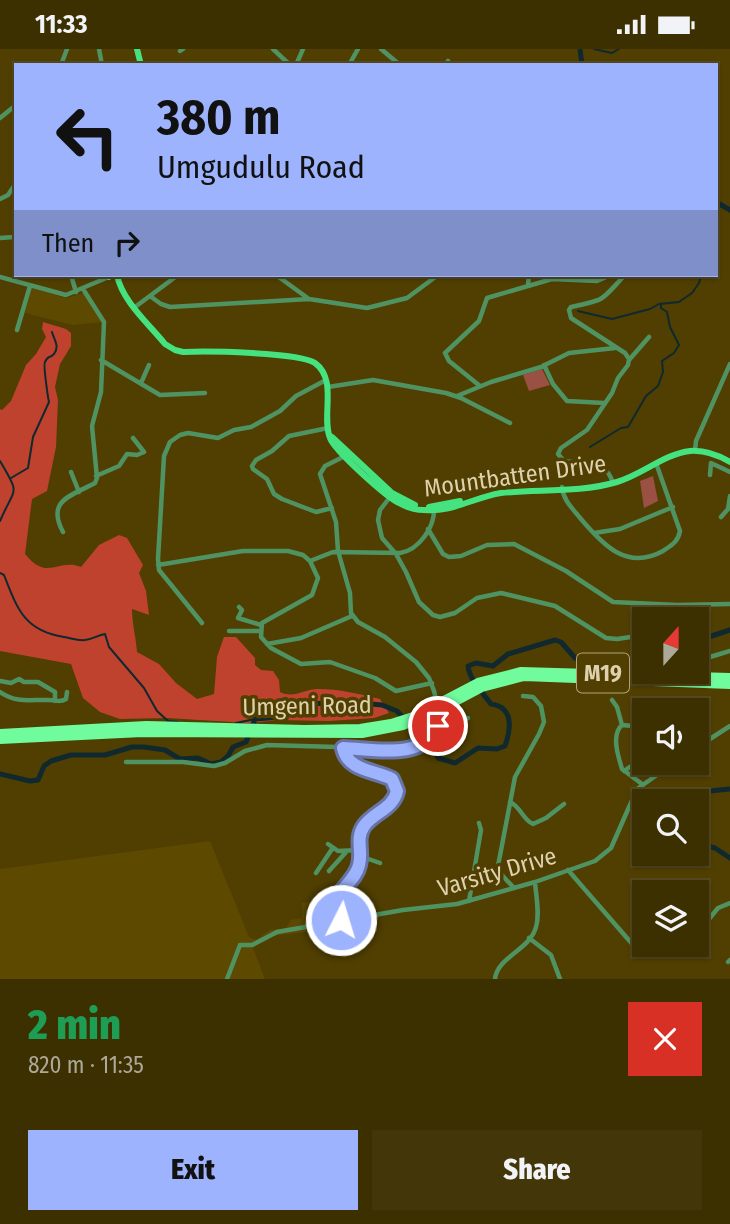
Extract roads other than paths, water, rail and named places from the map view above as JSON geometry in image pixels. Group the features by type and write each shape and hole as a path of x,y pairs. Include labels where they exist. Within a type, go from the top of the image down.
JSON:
{"highway":[{"name":"Umgeni Road","path":"0,740 129,733 350,735 416,718 504,673 536,670 730,677"},
{"name":"Umgeni Road","path":"478,686 514,678 537,677 730,685"},
{"name":"Umgeni Road","path":"0,733 146,725 304,729 360,728 400,723"}],"main road":[{"path":"114,277 165,344 175,350 237,352 303,359 315,364 327,384 328,431"},
{"name":"Mountbatten Drive","path":"328,431 332,443 391,495 411,506 434,509 453,508 494,495 561,491 612,482 675,454 695,450"},
{"path":"695,450 730,461"}],"street":[{"path":"273,49 288,63"},
{"path":"381,49 398,63"},
{"path":"0,118 14,107"},
{"path":"0,199 8,195 14,186"},
{"path":"0,277 61,295 76,292 109,277"},
{"path":"72,277 76,292"},
{"path":"135,307 175,277"},
{"path":"279,277 309,299"},
{"path":"150,296 170,307 309,299 367,308 407,298 436,277"},
{"path":"528,285 529,277"},
{"path":"480,386 449,361 446,353 479,321 484,300 559,278 597,281 606,277"},
{"path":"623,277 606,297 571,307 568,313 570,318 625,353 629,360"},
{"path":"17,330 30,286"},
{"path":"294,299 295,288"},
{"path":"63,532 56,517 58,506 95,483 96,475 92,426 100,392 104,322 83,289"},
{"path":"612,482 608,474 593,463 564,461 558,454 561,448 587,430 628,366 629,360 649,337"},
{"path":"456,396 544,365 569,353 615,348"},
{"path":"101,360 164,395 205,393"},
{"path":"695,450 730,364"},
{"path":"141,383 149,365"},
{"path":"544,365 553,384 567,401 604,403"},
{"path":"202,623 160,573 158,565 164,456 173,439 183,433 218,438 234,430 251,427 280,411 296,396 327,384 373,380 456,396 510,423"},
{"path":"328,431 289,436 272,451 256,460 253,469 267,479 274,494 282,499 316,512 332,508"},
{"path":"96,475 119,466 127,454 137,455 144,452 145,449 133,438"},
{"path":"347,455 325,465 320,471 336,521 338,551 349,589 352,616"},
{"path":"561,491 593,533 611,550 636,558 650,557 674,544 680,529 656,463"},
{"path":"710,475 711,463 730,472"},
{"path":"71,472 79,492"},
{"path":"391,495 380,510 378,526 384,542 395,553 406,572 419,602 433,615 440,617 455,613 477,598 501,593 555,606 612,639 632,636"},
{"path":"721,517 728,509 730,496"},
{"path":"593,533 620,529 673,507"},
{"path":"310,561 338,551 406,552 416,547 428,529 434,509"},
{"path":"428,529 443,554 449,557 461,556 487,545 514,544 566,571 613,601 730,604"},
{"path":"158,565 254,550 294,551 310,561 318,581 312,595 261,625 238,618 242,610 239,607"},
{"path":"267,644 302,638 352,616"},
{"path":"125,762 183,762 214,766 225,763 244,751 264,745 408,749 426,742 436,730 440,716 432,683 416,662 385,637 352,616"},
{"path":"261,625 262,639 267,644 301,664 330,662 374,678 396,691 432,683"},
{"path":"229,631 260,631"},
{"path":"710,657 730,651"},
{"path":"0,681 12,683 19,679 24,682 38,682 54,691 55,701"},
{"path":"0,692 23,701 63,701 67,692"},
{"path":"514,888 498,870 510,802 516,774 540,734 544,722 541,706 530,695 523,696"},
{"path":"612,700 622,725"},
{"path":"440,716 468,717"},
{"path":"632,726 622,725 617,729 615,737 624,771 642,784"},
{"path":"709,740 730,726"},
{"path":"341,922 335,902 358,869 362,828 393,802 397,786 390,778 359,768 344,753 343,748"},
{"path":"624,771 632,765"},
{"name":"Varsity Drive","path":"228,979 240,945 252,945 277,932 412,909 446,907 536,882 599,859 610,850 632,797 642,784 656,775"},
{"path":"510,802 533,824 565,804"},
{"path":"469,901 480,823"},
{"path":"316,873 330,847 360,853 380,863"},
{"path":"330,871 347,851"},
{"path":"568,870 632,944"},
{"path":"496,978 497,968 529,938 536,925 536,882"},
{"path":"709,920 719,908 730,902"},
{"path":"529,938 551,955 560,979"}],"waterway":[{"path":"580,49 582,63"},
{"path":"594,49 612,53 619,49"},
{"path":"718,203 730,210"},
{"path":"578,311 612,319 659,304 679,302 692,293 700,277"},
{"path":"590,447 621,428 628,427 646,396 658,386 663,372 662,361 674,353 679,345 670,327 667,312 661,308 661,304"},
{"path":"11,478 28,468 33,437 49,402 45,364 56,348 52,332"},
{"path":"0,461 14,491 0,521"},
{"path":"0,573 4,575 18,608 40,629 50,634 80,640 105,634 109,647 144,688 157,711 168,721 178,722"},
{"path":"709,637 730,630"},
{"path":"0,774 30,781 38,780 44,766 51,761 71,755 105,755 132,747 165,750 180,759 198,758 211,764 221,762 233,747 246,742 255,719 281,717 312,703 327,704 339,701 382,705 397,711 414,729 417,737 436,748 438,758 455,763 478,748 497,749 505,746 509,733 509,720 504,709 491,704 474,681 468,666 476,663 493,666 508,654 555,640 561,642 575,658 585,662 632,664"},
{"path":"236,723 255,719"},
{"path":"709,791 730,789"},
{"path":"709,846 730,858"}]}
